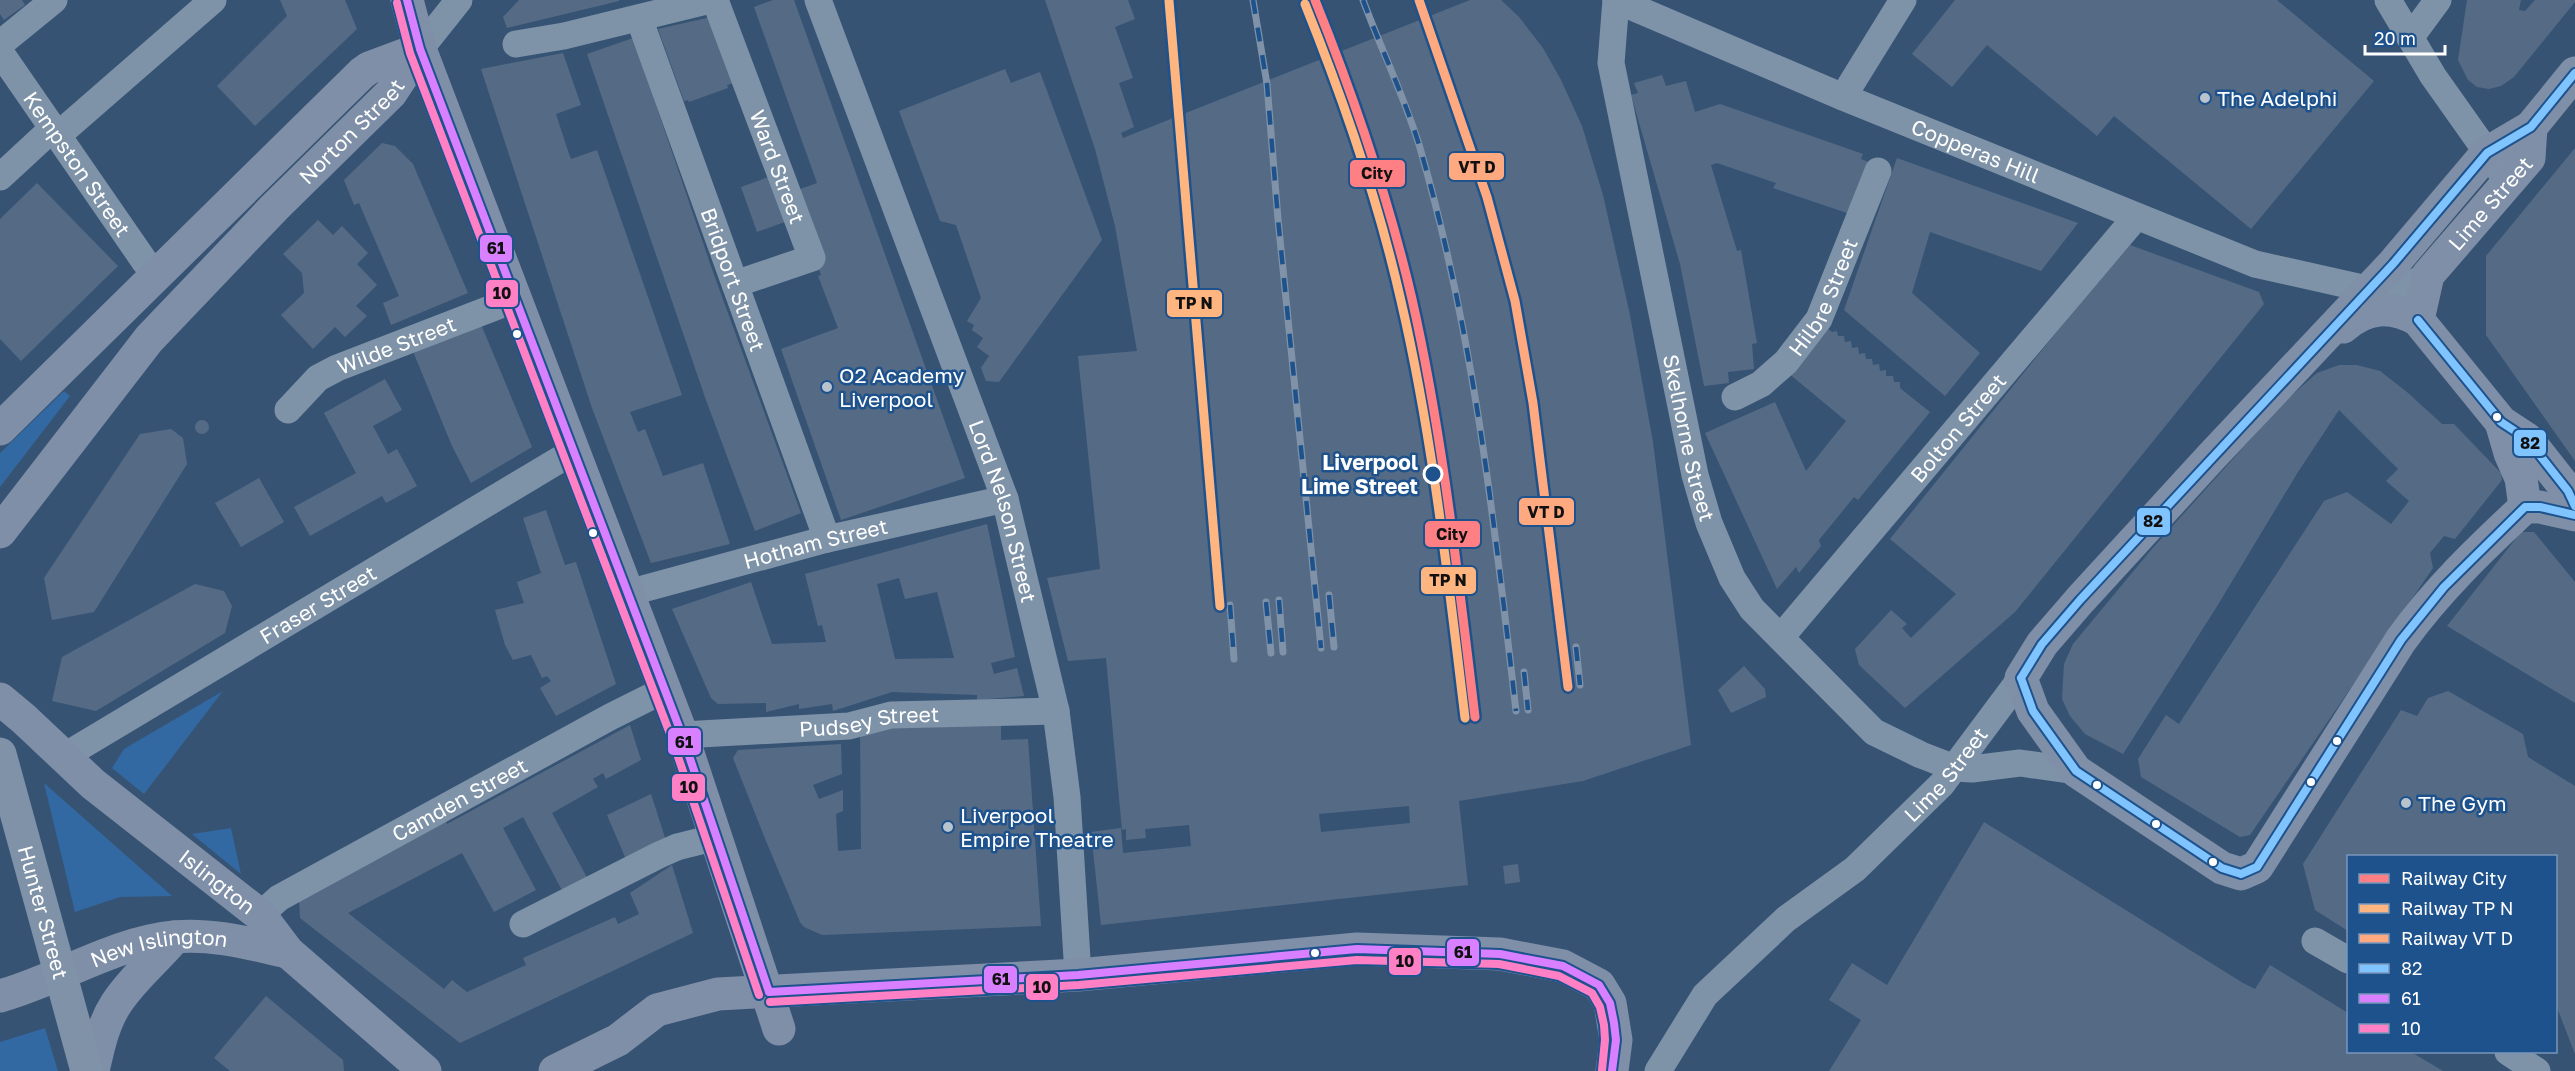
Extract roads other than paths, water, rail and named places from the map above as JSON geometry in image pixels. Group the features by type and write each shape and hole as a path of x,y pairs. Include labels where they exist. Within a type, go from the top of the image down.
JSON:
{"highway":[{"name":"Hunter Street","path":"0,754 87,1071"}],"main road":[{"path":"407,0 420,50 682,735 769,992 779,1029"},
{"name":"Norton Street","path":"0,429 362,73 369,68 420,50"},
{"name":"Norton Street","path":"0,532 149,339 274,208 391,93 420,50"},
{"path":"2531,127 2575,73"},
{"name":"Lime Street","path":"2021,678 2042,644 2212,456 2355,287 2393,264 2487,153 2531,127"},
{"name":"Lime Street","path":"2418,320 2428,274 2529,158 2531,127"},
{"path":"2212,456 2225,450 2300,367 2351,320 2375,310 2402,311 2418,320 2501,422 2527,439 2568,491 2575,506"},
{"path":"2501,422 2510,453 2521,478 2525,507"},
{"path":"2021,678 2033,711 2076,771 2222,868 2241,874 2257,867 2295,804 2423,610 2462,567 2525,507 2540,507 2575,515"},
{"name":"Islington","path":"0,699 93,784 260,915 288,952 424,1071"},
{"path":"93,1071 104,1029 115,1005 175,937"},
{"name":"New Islington","path":"0,996 136,945 175,937 213,938 288,952"},
{"path":"555,1071 618,1040 657,1010 718,994 1078,975 1358,949 1500,954 1563,966 1599,986 1610,1003 1616,1040 1612,1071"}],"street":[{"path":"0,44 54,0"},
{"path":"420,50 459,0"},
{"path":"516,44 564,36 713,0"},
{"name":"Ward Street","path":"713,0 812,258 735,284"},
{"name":"Lord Nelson Street","path":"818,0 1005,499 1056,711 1067,797 1078,975"},
{"name":"Copperas Hill","path":"1616,0 1844,97 2255,264 2380,292 2404,288 2428,274"},
{"name":"Skelhorne Street","path":"1616,0 1611,63 1695,475 1709,523 1732,578 1752,609 1874,732 1955,768"},
{"path":"1844,97 1903,0"},
{"path":"2388,0 2433,76 2508,182"},
{"path":"2410,38 2438,0"},
{"path":"0,177 207,2"},
{"name":"Bridport Street","path":"639,18 827,539"},
{"name":"Kempston Street","path":"0,52 145,262 160,272"},
{"name":"Hilbre Street","path":"1735,397 1761,384 1786,362 1819,319 1878,171"},
{"name":"Bolton Street","path":"1781,637 2136,217"},
{"name":"Wilde Street","path":"288,410 318,378 327,373 516,299"},
{"name":"Fraser Street","path":"63,757 574,451"},
{"name":"Hotham Street","path":"628,593 827,539 1005,499"},
{"name":"Lime Street","path":"1658,1071 1705,994 1786,920 1855,869 1942,784 2021,678"},
{"name":"Camden Street","path":"260,915 279,898 610,717 664,690"},
{"name":"Pudsey Street","path":"682,735 849,726 891,715 1056,711"},
{"path":"1955,768 1972,769 2020,764 2076,771"},
{"path":"523,924 659,855 717,837"},
{"path":"2315,941 2347,959"}],"railway":[{"path":"1253,0 1267,84 1278,219 1321,648"},
{"path":"1363,0 1420,148 1455,288 1480,428 1516,711"},
{"path":"1329,595 1334,647"},
{"path":"1279,600 1283,652"},
{"path":"1266,602 1271,653"},
{"path":"1230,605 1234,659"},
{"path":"1576,647 1580,685"},
{"path":"1524,672 1528,710"}],"rail line":[{"name":"City","path":"1315,0 1369,147 1412,299 1433,402 1441,455 1475,717"}],"place":[{"name":"The Adelphi","path":"2205,98"},
{"name":"O2 Academy Liverpool","path":"827,387"},
{"name":"Liverpool Lime Street","path":"1433,474"},
{"name":"The Gym","path":"2406,803"},
{"name":"Liverpool Empire Theatre","path":"948,827"}]}
